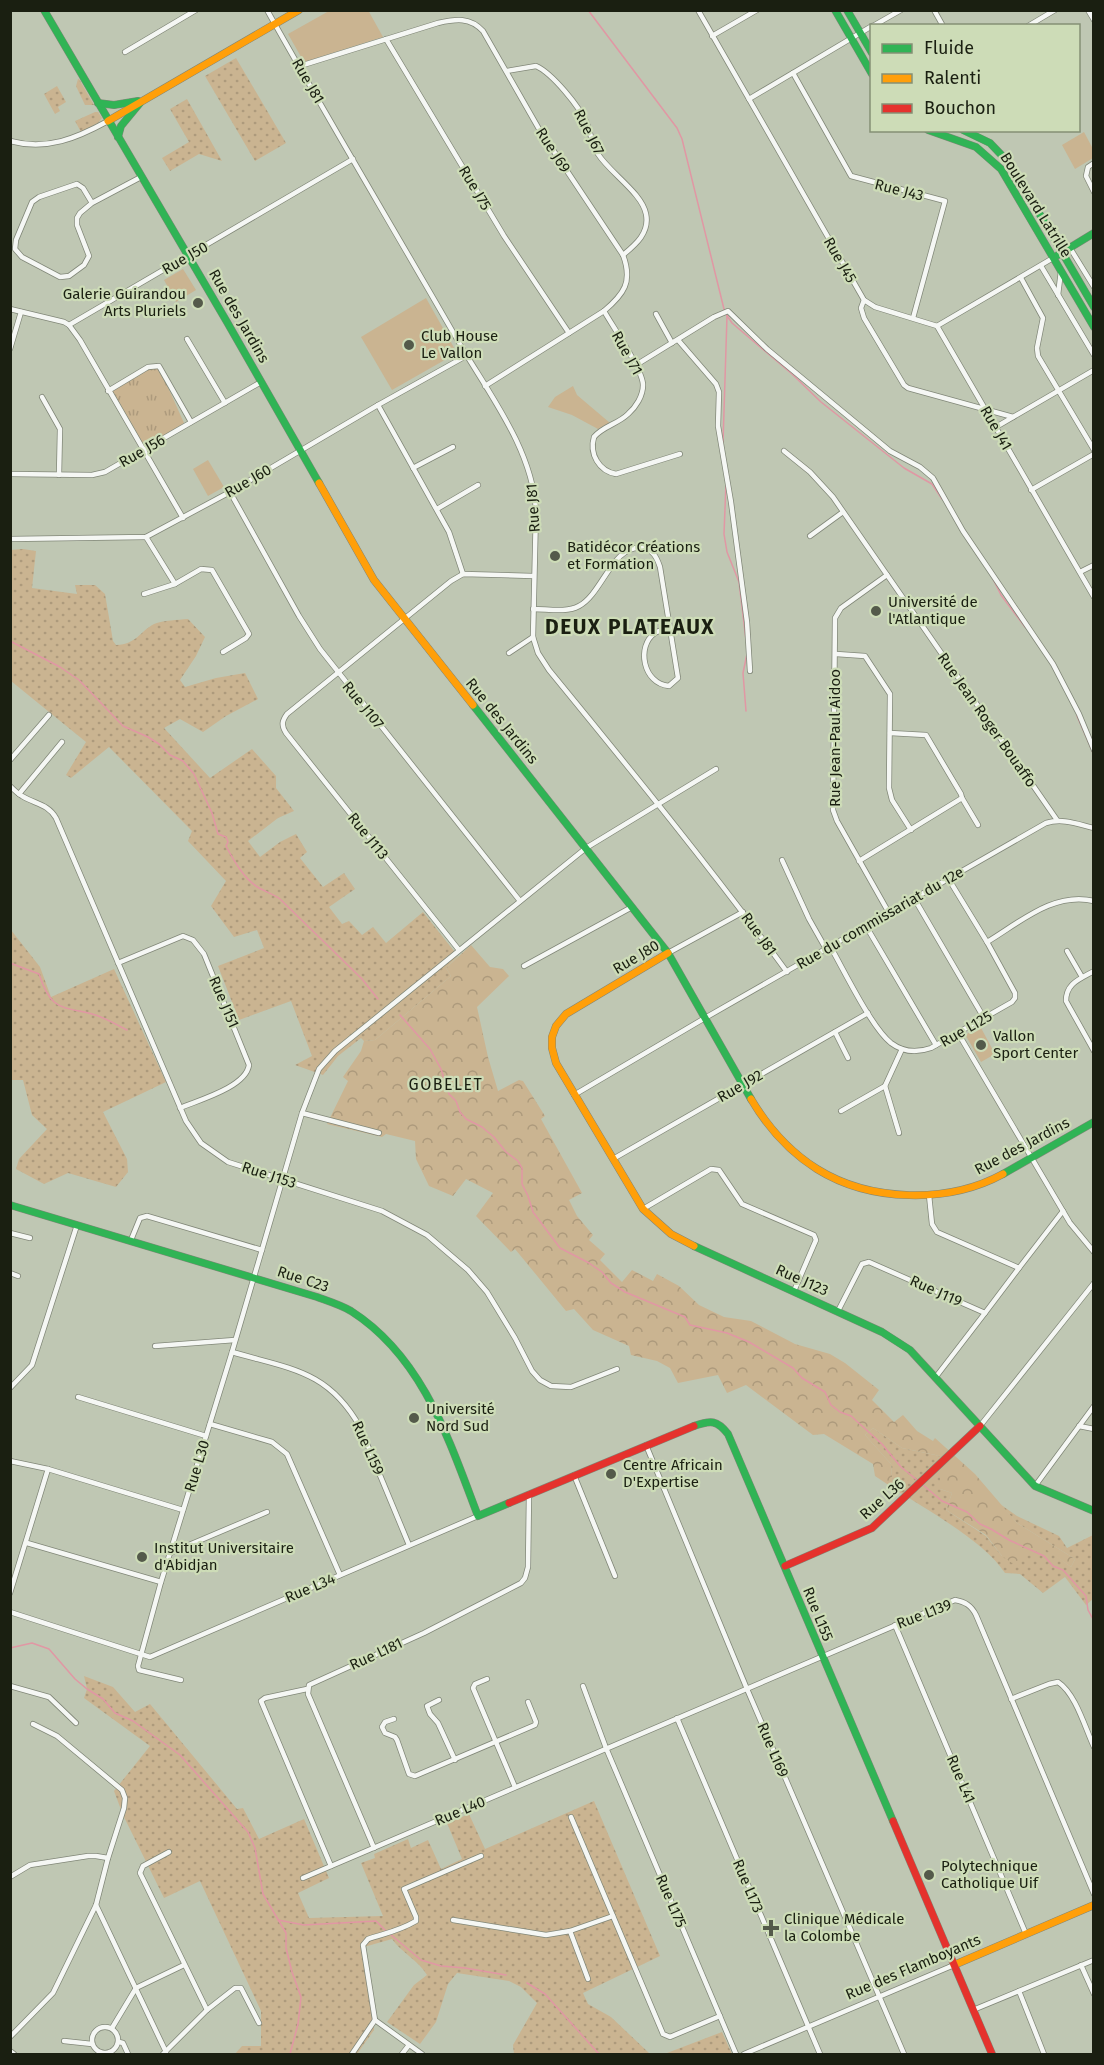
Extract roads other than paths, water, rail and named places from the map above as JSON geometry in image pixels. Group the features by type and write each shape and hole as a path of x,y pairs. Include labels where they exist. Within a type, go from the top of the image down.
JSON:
{"street":[{"name":"Rue des Jardins","path":"44,10 374,580 668,953 743,1084 778,1136 819,1170 854,1185 899,1195 929,1195 979,1185 1031,1159 1094,1122"},
{"path":"125,52 196,10"},
{"name":"Rue J81","path":"267,10 484,386 529,469 534,490 533,637 538,653 549,670 659,804 787,972"},
{"path":"10,141 29,145 55,144 79,137 299,10"},
{"name":"Rue J45","path":"698,10 864,300 861,308 864,318 904,385 1013,417"},
{"path":"712,36 757,10"},
{"path":"835,10 870,71"},
{"path":"847,10 870,50"},
{"path":"876,24 901,10"},
{"path":"934,10 942,24"},
{"path":"1031,24 1055,10"},
{"path":"1088,10 1094,20"},
{"name":"Rue J69","path":"300,66 438,23 454,20 476,23 507,71 539,129 622,255 627,266 627,281 623,293 604,311 484,386"},
{"path":"748,99 870,27"},
{"name":"Rue J75","path":"386,39 504,236 569,333"},
{"name":"Rue J67","path":"507,71 536,66 548,74 584,116 597,153 641,203 646,213 647,225 643,235 622,255"},
{"name":"Rue J43","path":"793,73 851,176 945,201 913,318"},
{"path":"98,103 114,106 141,101"},
{"path":"118,137 123,121 135,111 141,101"},
{"name":"Boulevard Latrille","path":"934,132 970,143 1001,169 1094,327"},
{"name":"Boulevard Latrille","path":"968,132 984,139 1011,165 1094,307"},
{"name":"Rue J50","path":"69,325 353,159"},
{"path":"1094,163 1088,167 1086,176 1094,192"},
{"path":"92,203 83,188 77,184 35,199 30,205 16,240 15,249 22,257 56,276 69,276 84,265 89,256 77,225 80,213 92,203 141,177"},
{"path":"864,300 875,307 937,326 1094,233"},
{"path":"1070,248 1094,287"},
{"path":"1041,266 1094,355"},
{"path":"1058,295 1060,271"},
{"path":"1021,278 1043,318 1037,352 1094,452 1031,490"},
{"path":"1083,289 1094,296"},
{"path":"10,309 69,325 80,340 183,518"},
{"name":"Rue J71","path":"604,311 636,365 643,387 639,400 631,412 623,419 599,431 594,437 592,442 601,468 616,474 680,454"},
{"path":"636,365 714,317 728,311 767,349 890,451 920,467 933,478 963,531 1053,664 1079,714 1094,750"},
{"path":"10,349 21,312"},
{"path":"656,314 672,343"},
{"name":"Rue J41","path":"937,326 1094,597"},
{"path":"187,339 225,403"},
{"path":"678,340 716,384 719,392 718,426 747,622 750,672"},
{"name":"Rue J60","path":"10,539 146,537 230,492 466,356"},
{"path":"108,391 148,367 159,366 191,422"},
{"path":"996,427 1094,370"},
{"name":"Rue J56","path":"10,474 98,474 143,451 261,382"},
{"path":"42,397 60,429 59,475"},
{"path":"378,405 449,531 463,574"},
{"path":"413,468 453,447"},
{"name":"Rue Jean Roger Bouaffo","path":"784,451 821,483 843,512 1056,820"},
{"path":"437,509 478,485"},
{"name":"Rue J107","path":"230,492 299,616 338,672 520,901"},
{"path":"810,536 843,512"},
{"path":"146,537 175,584"},
{"path":"533,609 563,609 580,606 593,594 616,560 629,550 643,548 650,550 657,559 670,628 678,678 669,686 654,680 644,661 654,633 670,628"},
{"path":"1080,572 1094,565"},
{"path":"144,594 175,584 201,569 212,570 249,634 223,652"},
{"path":"338,672 451,581 463,574 534,576"},
{"name":"Rue Jean-Paul Aidoo","path":"887,575 837,613 833,810 889,913"},
{"path":"509,653 533,637"},
{"path":"836,654 862,655 868,659 890,694 890,794 910,830"},
{"name":"Rue J113","path":"338,672 287,714 282,725 286,733 459,950"},
{"path":"10,759 49,715"},
{"path":"890,733 926,735 978,825"},
{"path":"10,786 19,794 62,742"},
{"name":"Rue L30","path":"142,1655 161,1582 314,1079 327,1059 586,848 716,769"},
{"name":"Rue J153","path":"19,794 42,804 53,813 180,1108 192,1132 210,1151 228,1162 382,1211 427,1235 447,1250 487,1292 532,1371 550,1386 571,1387 617,1369"},
{"path":"859,861 962,798"},
{"path":"1056,820 1094,828"},
{"name":"Rue du commissariat du 12e","path":"574,1095 948,878 1046,823 1056,820"},
{"path":"782,860 809,920 868,1013 884,1036 902,1049 885,1086 841,1111"},
{"name":"Rue L125","path":"902,1049 916,1051 936,1045 1012,1002 1015,998 1015,993 987,942 948,878"},
{"path":"914,898 984,1018"},
{"path":"987,942 1050,904 1075,899 1094,902"},
{"path":"524,966 632,907"},
{"name":"Rue J80","path":"552,1035 556,1024 566,1014 668,953 743,912"},
{"path":"866,926 936,1045"},
{"name":"Rue J151","path":"118,963 183,936 194,940 204,954 249,1065 248,1071 240,1081 180,1108"},
{"path":"1066,951 1082,977"},
{"path":"1093,1047 1066,1001 1068,987 1094,971"},
{"name":"Rue J92","path":"612,1160 868,1013"},
{"path":"835,1032 848,1058"},
{"path":"958,1033 1031,1159 1082,1239 1094,1252"},
{"name":"Rue J123","path":"552,1035 550,1048 556,1064 612,1160 643,1209 671,1234 838,1311 897,1341 910,1350 1035,1486 1094,1511"},
{"path":"885,1086 899,1133"},
{"path":"302,1113 379,1133"},
{"path":"643,1209 711,1169 719,1170 742,1204 814,1235 816,1240 794,1291"},
{"path":"929,1195 932,1224 937,1232 1019,1268"},
{"name":"Rue C23","path":"10,1205 317,1297 350,1311 387,1339 415,1374 426,1393 478,1516"},
{"path":"935,1378 1063,1210"},
{"path":"131,1240 140,1218 147,1216 262,1250"},
{"path":"10,1389 32,1365 77,1225"},
{"path":"10,1233 30,1238"},
{"name":"Rue J119","path":"838,1311 862,1264 869,1262 984,1313"},
{"path":"10,1273 18,1276"},
{"path":"980,1426 1094,1283"},
{"path":"155,1346 235,1340"},
{"name":"Rue L159","path":"232,1352 305,1373 340,1397 360,1427 409,1545"},
{"path":"78,1397 206,1436"},
{"path":"1035,1486 1094,1406"},
{"name":"Rue L155","path":"478,1516 645,1444 703,1423 720,1424 728,1434 785,1566 821,1656 992,2055"},
{"path":"210,1424 272,1442 287,1454 340,1575"},
{"name":"Rue L36","path":"785,1566 872,1528 980,1426"},
{"path":"1079,1426 1094,1429"},
{"name":"Rue L169","path":"645,1444 904,2055"},
{"path":"10,1461 48,1469 183,1510"},
{"path":"10,1593 48,1469"},
{"path":"574,1475 615,1576"},
{"name":"Rue L181","path":"307,1689 314,1681 424,1633 521,1583 528,1567 529,1494"},
{"path":"170,1553 267,1512"},
{"name":"Rue L34","path":"142,1655 154,1656 478,1516"},
{"path":"27,1543 161,1582"},
{"name":"Rue L139","path":"589,1755 944,1604 954,1600 964,1601 976,1615 1094,1894"},
{"path":"10,1612 142,1655 139,1670 181,1680"},
{"name":"Rue L41","path":"895,1625 1026,1934"},
{"path":"487,1679 475,1684 472,1688 515,1787"},
{"path":"1011,1699 1058,1682 1066,1687 1071,1695 1094,1747"},
{"path":"10,1686 49,1697 76,1724"},
{"name":"Rue L175","path":"583,1686 606,1748 736,2055"},
{"path":"331,1866 261,1701 265,1698 307,1689 374,1848"},
{"path":"439,1700 427,1706 430,1714 438,1723 454,1760"},
{"path":"394,1719 385,1722 382,1727 385,1733 397,1740 412,1777 535,1725 536,1722 528,1702"},
{"name":"Rue L173","path":"676,1718 820,2055"},
{"path":"10,2037 53,1993 96,1905 125,1798 122,1790 57,1737 33,1724"},
{"name":"Rue L40","path":"303,1878 589,1755"},
{"path":"571,1817 663,2034 670,2037 720,2016"},
{"path":"169,1852 142,1866 140,1873 207,2010"},
{"path":"10,1877 30,1865 88,1856 108,1858"},
{"path":"352,2055 375,2020 364,1942 396,1932 400,1927 416,1921 404,1889 481,1856"},
{"path":"96,1905 165,2053 207,2010 238,1987 241,1988 259,2023"},
{"name":"Rue des Flamboyants","path":"744,2055 1094,1905"},
{"path":"453,1920 546,1935 570,1931 613,1916"},
{"path":"570,1931 588,1979"},
{"path":"973,2010 1094,1960"},
{"path":"112,2028 135,1988 184,1965"},
{"path":"1082,1965 1094,1994"},
{"path":"1019,1991 1044,2055"},
{"path":"375,2020 422,2055"},
{"path":"92,2044 93,2035 99,2028 112,2028"},
{"path":"64,2041 92,2044 98,2051 106,2054 115,2050 119,2042 112,2028"},
{"path":"119,2042 123,2043 128,2055"},
{"path":"402,2055 409,2045"},
{"path":"10,2051 14,2055"}],"waterway":[{"path":"588,10 677,128 682,139 724,309"},
{"path":"726,314 732,323 821,402 904,468 932,484 942,499"},
{"path":"723,443 727,316"},
{"path":"726,483 724,534 727,552 739,582 746,640"},
{"path":"993,579 1001,595 1025,627"},
{"path":"10,641 60,667 79,680 123,726 148,737 170,755 183,761 194,774 212,813 218,834 226,837 228,842 226,846 244,875 259,888 280,899 362,979 378,999"},
{"path":"746,711 743,673 747,654"},
{"path":"1077,716 1094,755"},
{"path":"10,963 39,974 43,986 58,1005 96,1015 127,1030"},
{"path":"400,1015 430,1049 441,1069 449,1094 456,1101 460,1112 466,1119 482,1127 494,1137 506,1152 518,1161 522,1168 522,1184 533,1212 560,1248 589,1263 625,1292 685,1317 690,1325 727,1333 749,1342 793,1368 802,1378 825,1392 831,1405 851,1416 882,1444 901,1467 917,1480"},
{"path":"923,1485 942,1501 967,1512 980,1524 1044,1556 1053,1566 1063,1570 1086,1596 1088,1610 1094,1621"},
{"path":"10,1648 32,1643 49,1649 75,1679 103,1699 115,1713 133,1721 180,1755 248,1832 255,1848 263,1894 286,1933 286,1948 301,1997 298,2024 290,2054"},
{"path":"278,1920 304,1925 376,1921 386,1931"},
{"path":"390,1934 421,1960 441,1966 506,1975"},
{"path":"527,1983 545,1994 599,2054"}],"place":[{"name":"Galerie Guirandou Arts Pluriels","path":"198,303"},
{"name":"Club House Le Vallon","path":"409,345"},
{"name":"Batidécor Créations et Formation","path":"555,556"},
{"name":"Université de l'Atlantique","path":"876,611"},
{"name":"Vallon Sport Center","path":"981,1045"},
{"name":"Université Nord Sud","path":"414,1418"},
{"name":"Centre Africain D'Expertise","path":"611,1474"},
{"name":"Institut Universitaire d'Abidjan","path":"142,1557"},
{"name":"Polytechnique Catholique Uif","path":"929,1875"},
{"name":"Clinique Médicale la Colombe","path":"771,1928"}],"district":[{"name":"DEUX PLATEAUX","path":"630,627"},
{"name":"GOBELET","path":"446,1084"}]}
